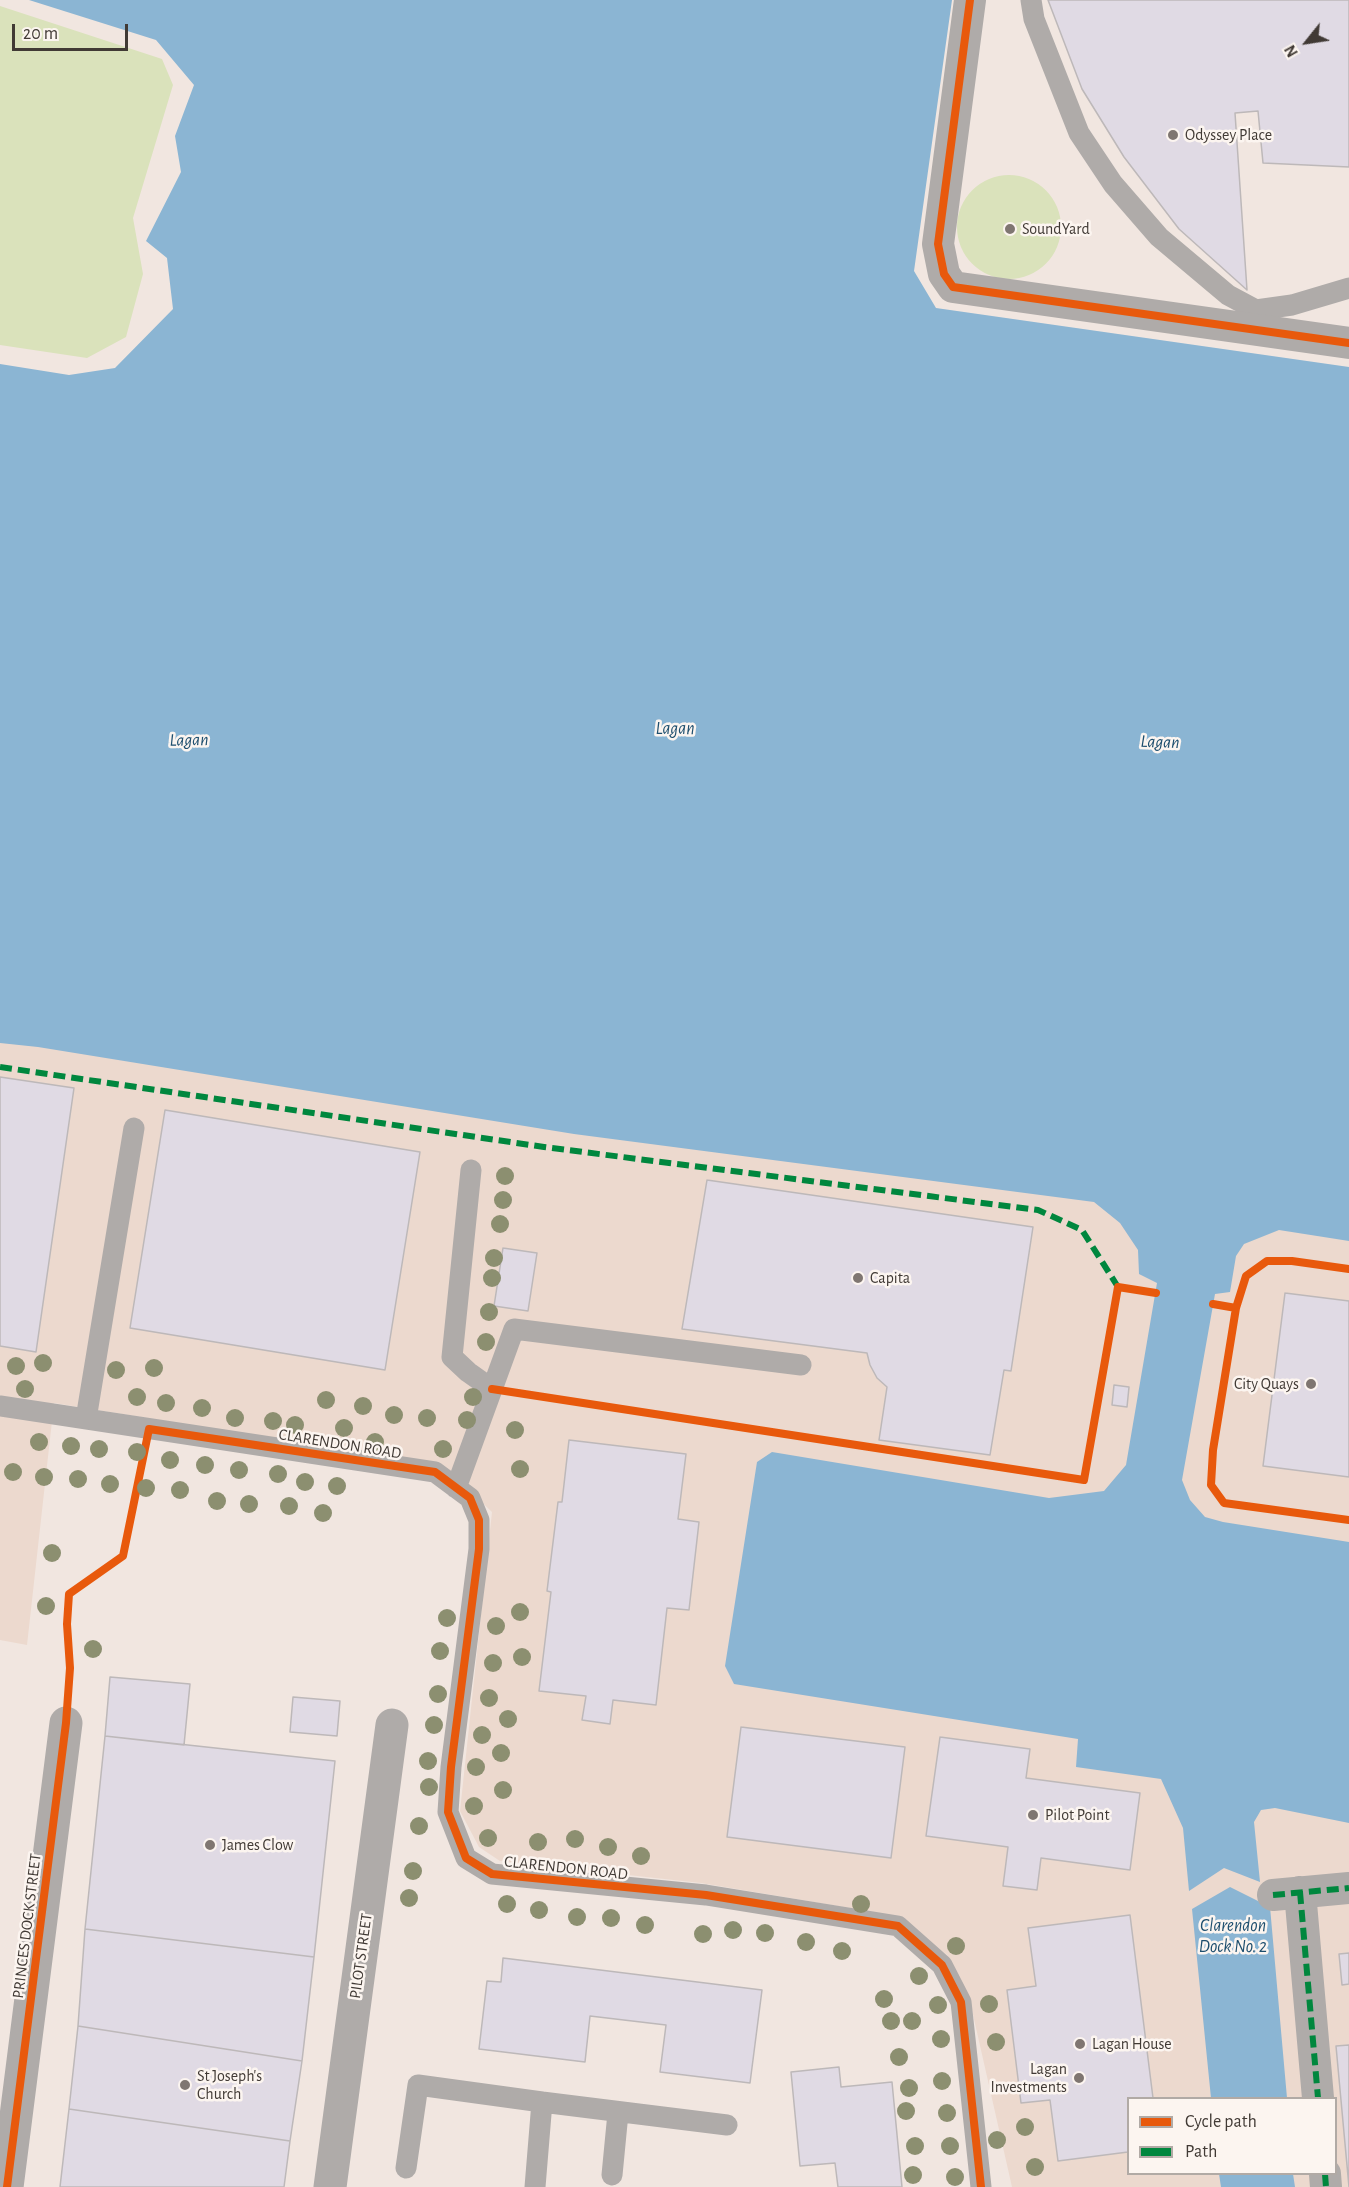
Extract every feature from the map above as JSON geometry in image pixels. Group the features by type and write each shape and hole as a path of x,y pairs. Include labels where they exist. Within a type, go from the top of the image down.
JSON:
{"street":[{"path":"970,0 938,244 944,274 953,287 1349,343"},
{"name":"PRINCES DOCK STREET","path":"8,2187 66,1723"},
{"name":"PILOT STREET","path":"330,2187 392,1725"},
{"path":"1318,2097 1286,1894 1349,1888"}],"lane":[{"path":"1031,0 1034,19 1079,133 1113,184 1159,237 1228,295 1256,310 1292,305 1349,288"},
{"path":"86,1419 134,1128"},
{"path":"471,1170 452,1357 492,1389"},
{"path":"456,1488 514,1329 801,1365"},
{"name":"CLARENDON ROAD","path":"0,1406 435,1472 470,1498 479,1520 479,1549 451,1767 448,1812 466,1858 492,1874 706,1895 898,1926 942,1965 961,2002 981,2187"},
{"path":"406,2168 418,2085 727,2126"},
{"path":"535,2187 542,2102"},
{"path":"612,2175 618,2113"}],"shaded area":[{"path":"0,1036 1095,1185 1171,1270 1090,1729 1349,1798 1349,2187 1012,2187 969,1997 947,1955 885,1914 701,1883 500,1861 479,1847 460,1811 492,1512 444,1466 54,1403 27,1645 0,1640"},
{"path":"1272,1216 1349,1232 1349,1557 1209,1535 1169,1484 1204,1290 1234,1235"}],"green space":[{"path":"0,6 162,59 173,85 133,218 143,274 126,337 87,358 0,345"},
{"path":"1009,175 1029,179 1046,190 1057,207 1061,227 1057,247 1046,264 1029,275 1009,279 989,275 972,264 961,247 957,227 961,207 972,190 989,179"}],"water":[{"name":"Lagan","path":"29,0 952,0 914,271 936,308 1349,367 1349,1241 1279,1230 1244,1244 1236,1256 1230,1292 1215,1294 1182,1480 1190,1500 1205,1517 1223,1522 1349,1542 1349,1823 1275,1808 1261,1810 1254,1822 1260,1882 1224,1868 1189,1891 1183,1828 1161,1779 1076,1767 1078,1739 734,1684 725,1666 757,1462 772,1452 1049,1498 1104,1491 1126,1465 1157,1283 1139,1274 1138,1250 1120,1223 1094,1202 574,1134 38,1047 0,1043 0,364 69,375 115,368 173,309 167,258 146,241 181,172 175,136 194,85 156,40"},
{"name":"Clarendon Dock No. 2","path":"1230,1887 1270,1907 1287,2097 1211,2097 1192,1909"},
{"path":"1219,2175 1293,2175 1295,2187 1221,2187"}],"building":[{"name":"Odyssey Place","path":"1048,0 1349,0 1349,167 1263,163 1258,111 1235,113 1247,290 1179,229 1124,157 1082,89"},
{"path":"0,1077 74,1088 36,1352 0,1346"},
{"path":"165,1110 420,1152 385,1370 130,1328"},
{"name":"Capita","path":"707,1180 1033,1227 1011,1371 1004,1370 990,1455 879,1440 887,1387 877,1378 867,1353 682,1329"},
{"path":"503,1248 537,1253 528,1311 494,1306"},
{"name":"City Quays","path":"1285,1293 1349,1301 1349,1477 1263,1466"},
{"path":"1114,1385 1129,1387 1127,1407 1112,1405"},
{"path":"569,1440 686,1454 678,1519 699,1522 689,1610 667,1608 656,1705 613,1700 610,1724 582,1720 586,1696 539,1691 551,1592 547,1591 558,1502 562,1502"},
{"path":"110,1677 190,1684 184,1745 105,1736"},
{"path":"293,1697 340,1701 337,1736 290,1732"},
{"path":"741,1727 905,1747 891,1858 727,1837"},
{"name":"James Clow","path":"105,1736 335,1761 314,1957 85,1929"},
{"name":"Pilot Point","path":"940,1737 1030,1749 1026,1778 1140,1793 1130,1870 1041,1858 1037,1890 1003,1886 1008,1847 926,1836"},
{"name":"Lagan House","path":"1130,1915 1153,2097 1127,2097 1127,2152 1058,2161 1050,2100 1021,2103 1007,1990 1036,1986 1028,1928"},
{"path":"85,1929 314,1957 302,2061 78,2026"},
{"path":"1349,1953 1349,1984 1342,1985 1339,1954"},
{"path":"503,1958 762,1990 750,2083 660,2072 666,2025 590,2016 585,2062 479,2049 487,1981 501,1982"},
{"name":"St Joseph's Church","path":"78,2026 302,2061 290,2141 69,2109"},
{"path":"1349,2045 1349,2187 1336,2046"},
{"path":"839,2067 841,2087 892,2082 902,2187 838,2187 835,2163 800,2166 791,2072"},
{"path":"69,2109 290,2141 284,2187 60,2187"}],"marked path":[{"path":"0,1067 544,1147 1038,1210 1082,1230 1118,1287"},
{"path":"1273,1895 1349,1888"},
{"path":"1300,1892 1318,2097"},
{"path":"1325,2175 1326,2187"}],"cycle path":[{"path":"970,0 938,244 944,274 953,287 1349,343"},
{"path":"1236,1308 1246,1276 1267,1261 1292,1261 1349,1269"},
{"path":"492,1389 1084,1480 1118,1287 1156,1293"},
{"path":"1213,1304 1236,1308 1213,1450 1211,1485 1224,1503 1349,1520"},
{"path":"7,2187 66,1723 70,1668 67,1624 69,1594 123,1556 149,1429 435,1472 470,1498 479,1520 479,1549 451,1767 448,1812 466,1858 492,1874 706,1895 898,1926 942,1965 961,2002 981,2187"}],"place":[{"name":"Odyssey Place","path":"1173,135"},
{"name":"SoundYard","path":"1010,229"},
{"name":"Capita","path":"858,1278"},
{"name":"City Quays","path":"1311,1384"},
{"name":"Pilot Point","path":"1033,1815"},
{"name":"James Clow","path":"210,1845"},
{"name":"Lagan House","path":"1080,2044"},
{"name":"Lagan Investments","path":"1079,2078"},
{"name":"St Joseph's Church","path":"185,2085"}]}
